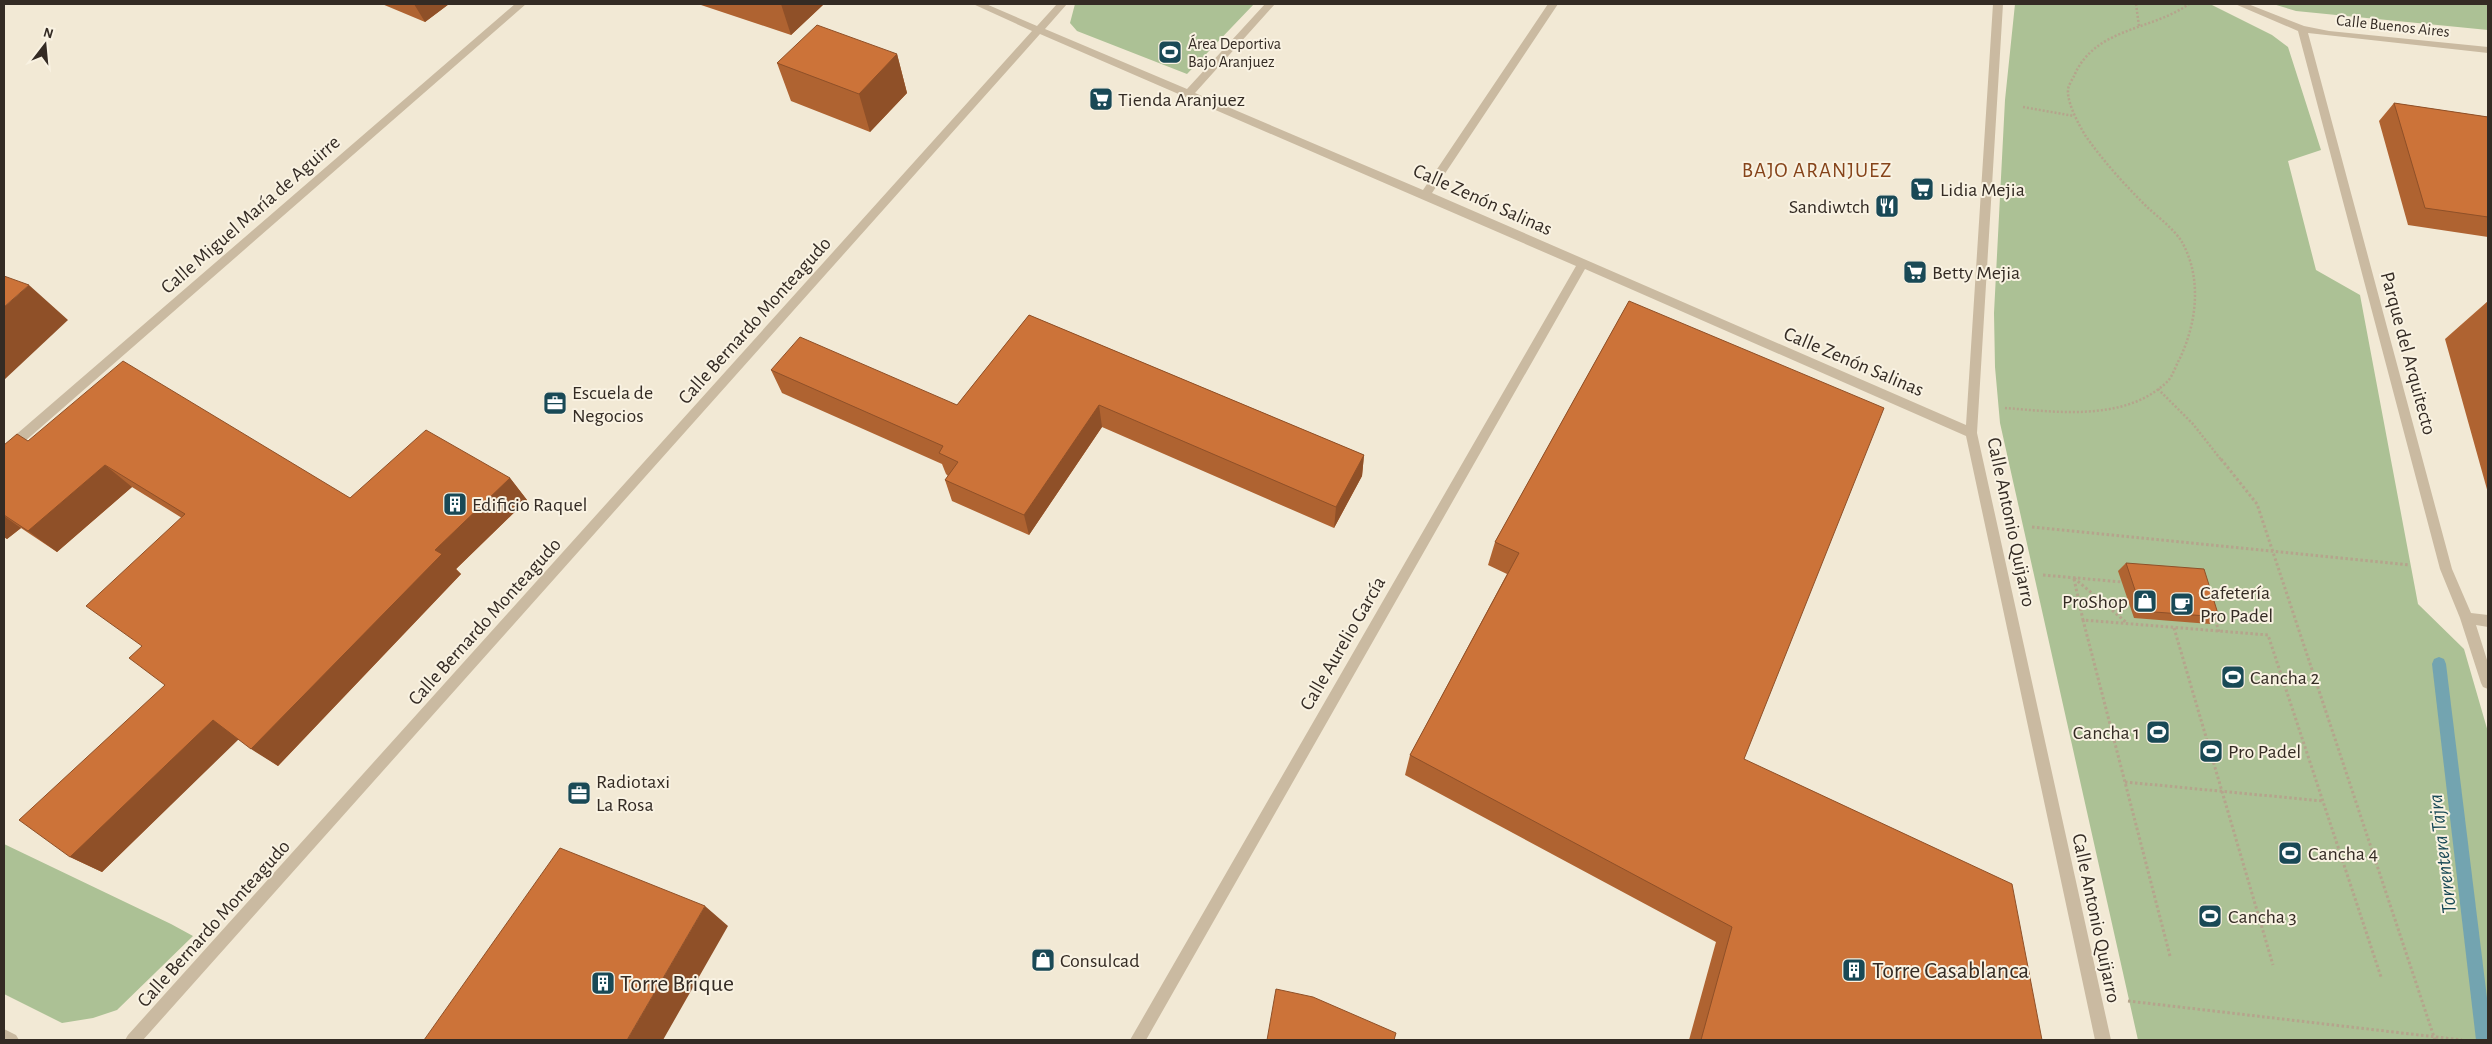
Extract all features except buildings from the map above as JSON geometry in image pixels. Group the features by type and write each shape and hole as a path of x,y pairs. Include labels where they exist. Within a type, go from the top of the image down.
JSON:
{"street":[{"name":"Calle Miguel María de Aguirre","path":"4,452 521,4"},
{"name":"Calle Zenón Salinas","path":"978,4 1189,93 1971,433"},
{"name":"Calle Bernardo Monteagudo","path":"133,1040 1062,4"},
{"path":"1189,93 1270,4"},
{"path":"1425,195 1553,4"},
{"name":"Calle Antonio Quijarro","path":"1998,4 1971,433 2103,1040"},
{"name":"Calle Buenos Aires","path":"2240,4 2302,29 2329,34 2488,50"},
{"name":"Parque del Arquitecto","path":"2302,29 2446,568 2467,618 2488,683"},
{"name":"Calle Aurelio García","path":"1138,1040 1582,265"},
{"path":"2467,618 2488,620"},
{"path":"4,1037 11,1040"}],"path":[{"path":"2136,4 2139,26"},
{"path":"1999,408 2057,412 2110,409 2142,400 2169,380 2190,337 2196,303 2194,269 2181,240 2096,152 2074,116 2068,90 2080,62 2093,49 2119,33 2179,11 2189,4"},
{"path":"2020,107 2074,116"},
{"path":"2158,389 2193,424 2257,504 2434,1038"},
{"path":"2032,527 2410,565"},
{"path":"2043,575 2122,582"},
{"path":"2074,578 2170,956"},
{"path":"2074,578 2128,624"},
{"path":"2214,613 2220,632"},
{"path":"2084,620 2268,635 2381,977"},
{"path":"2174,628 2273,965"},
{"path":"2125,782 2323,801"},
{"path":"2092,996 2462,1040"}],"green space":[{"name":"Área Deportiva Bajo Aranjuez","path":"1075,4 1254,4 1187,74 1077,31 1070,23"},
{"path":"2015,4 2210,4 2272,35 2288,47 2321,150 2288,161 2316,270 2360,295 2418,604 2464,649 2488,732 2488,1040 2138,1040 2000,423 1995,367 1994,313 2005,100"},
{"path":"2273,4 2488,4 2488,30 2296,11"},
{"path":"4,844 193,936 117,1010 93,1018 62,1023 4,994"}],"waterway":[{"name":"Torrentera Tajra","path":"2439,664 2484,1040"}],"place":[{"name":"Área Deportiva Bajo Aranjuez","path":"1170,52"},
{"name":"Tienda Aranjuez","path":"1101,99"},
{"name":"Lidia Mejia","path":"1922,189"},
{"name":"Sandiwtch","path":"1887,206"},
{"name":"Betty Mejia","path":"1915,272"},
{"name":"Escuela de Negocios","path":"555,403"},
{"name":"Edificio Raquel","path":"455,504"},
{"name":"ProShop","path":"2145,601"},
{"name":"Cafetería Pro Padel","path":"2182,604"},
{"name":"Cancha 2","path":"2233,677"},
{"name":"Cancha 1","path":"2158,732"},
{"name":"Pro Padel","path":"2211,751"},
{"name":"Radiotaxi La Rosa","path":"579,793"},
{"name":"Cancha 4","path":"2290,853"},
{"name":"Cancha 3","path":"2210,916"},
{"name":"Consulcad","path":"1043,960"},
{"name":"Torre Casablanca","path":"1854,970"},
{"name":"Torre Brique","path":"603,983"}],"district":[{"name":"BAJO ARANJUEZ","path":"1817,170"}]}
